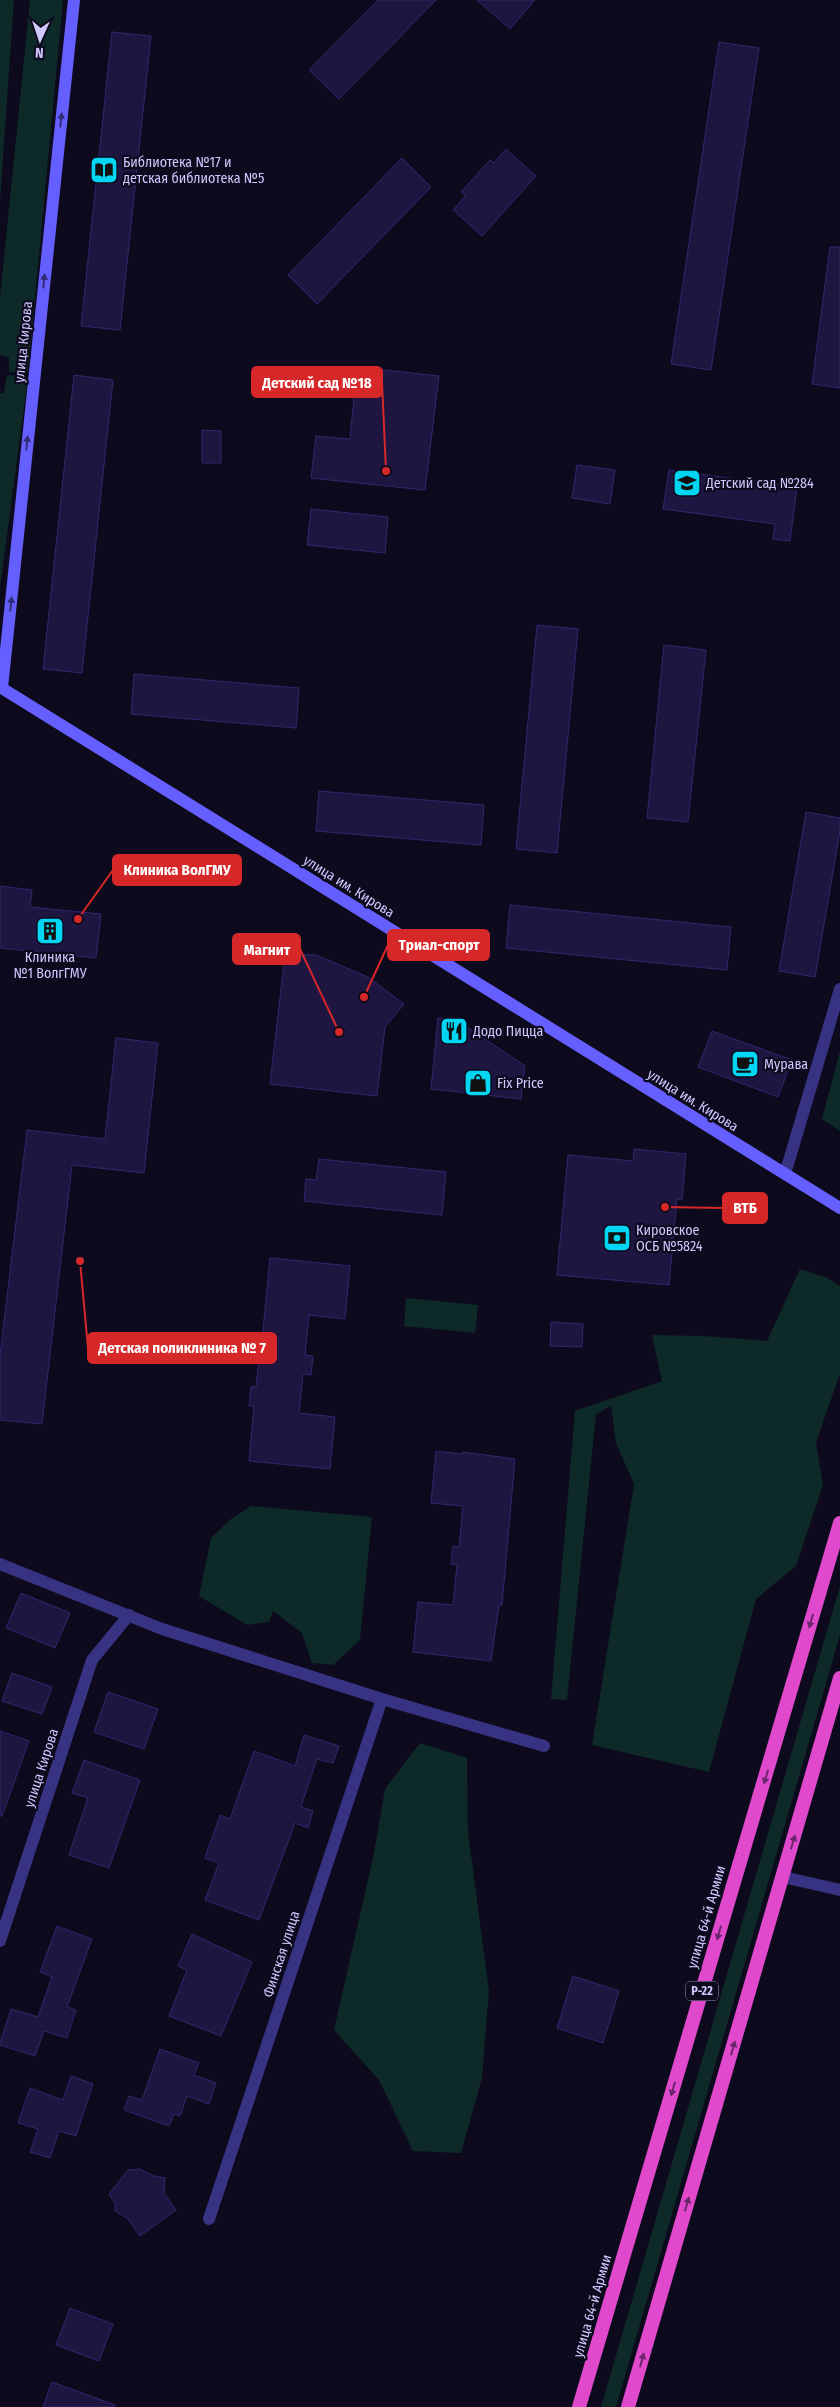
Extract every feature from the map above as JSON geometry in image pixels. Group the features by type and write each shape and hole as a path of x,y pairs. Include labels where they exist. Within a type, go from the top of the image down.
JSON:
{"highway":[{"name":"улица 64-й Армии","path":"579,2407 840,1523"},
{"path":"628,2407 840,1678"}],"main road":[{"name":"улица Кирова","path":"1,687 74,0"},
{"name":"улица им. Кирова","path":"1,687 840,1208"}],"street":[{"path":"785,1174 840,989"},
{"path":"0,1564 162,1629 382,1699 544,1746"},
{"name":"улица Кирова","path":"0,1941 92,1660 129,1615"},
{"name":"Финская улица","path":"209,2219 382,1699"},
{"path":"783,1877 840,1890"}],"green space":[{"path":"0,0 14,0 0,200"},
{"path":"30,0 63,0 28,373 9,372 9,358 0,355 0,298"},
{"path":"7,375 28,377 0,588 0,393 4,393"},
{"path":"840,1051 840,1131 822,1119"},
{"path":"800,1269 828,1278 840,1286 840,1374 816,1442 823,1485 796,1566 756,1599 709,1772 592,1745 634,1484 616,1443 611,1406 596,1414 567,1700 551,1699 575,1411 662,1381 652,1335 704,1336 767,1341"},
{"path":"406,1298 478,1305 475,1333 404,1326"},
{"path":"251,1506 372,1517 360,1640 333,1665 312,1663 302,1633 273,1611 269,1622 247,1625 199,1596 211,1538 231,1519"},
{"path":"840,1586 840,1635 616,2407 601,2407"},
{"path":"420,1743 467,1758 468,1832 489,1991 482,2078 461,2153 413,2151 379,2080 334,2030 374,1853 385,1789"}],"building":[{"path":"378,0 436,0 339,99 309,70"},
{"path":"477,0 535,0 510,29"},
{"path":"112,32 151,36 120,330 81,326"},
{"path":"719,42 759,48 711,370 671,364"},
{"path":"506,149 536,176 482,236 453,210 465,196 461,192 490,160 494,163"},
{"path":"402,158 431,187 317,304 288,275"},
{"path":"830,247 840,247 840,388 812,384"},
{"path":"357,367 439,376 425,490 311,478 316,436 350,439"},
{"path":"74,375 113,380 82,673 43,669"},
{"path":"202,430 221,431 221,463 202,463"},
{"path":"577,465 615,470 610,504 572,498"},
{"path":"669,470 797,487 790,541 773,539 775,524 663,509"},
{"path":"311,509 388,517 385,553 307,545"},
{"path":"537,625 578,629 557,853 516,849"},
{"path":"664,645 706,650 688,822 647,818"},
{"path":"134,674 299,688 296,728 131,714"},
{"path":"319,791 484,805 481,845 316,831"},
{"path":"806,812 840,818 840,831 815,977 779,971"},
{"name":"Клиника №1 ВолгГМУ","path":"0,886 32,890 30,907 101,914 96,958 0,948"},
{"path":"510,905 731,927 727,970 506,948"},
{"path":"285,954 316,955 368,977 404,1004 385,1027 377,1096 270,1084"},
{"path":"438,1018 455,1019 525,1066 521,1099 431,1089"},
{"name":"Мурава","path":"712,1031 792,1060 778,1097 698,1067"},
{"path":"116,1038 158,1043 144,1173 72,1165 42,1424 0,1420 0,1355 27,1130 105,1139"},
{"name":"Кировское ОСБ №5824","path":"634,1149 686,1154 682,1200 677,1199 669,1285 557,1275 568,1155 633,1161"},
{"path":"319,1159 446,1172 442,1215 304,1201 306,1179 316,1180"},
{"path":"270,1258 350,1266 345,1319 309,1315 305,1355 313,1356 311,1375 303,1374 299,1413 335,1417 330,1469 249,1461 254,1406 249,1406 251,1386 256,1387"},
{"path":"551,1322 583,1324 582,1347 550,1346"},
{"path":"436,1451 463,1454 463,1452 515,1459 502,1605 499,1605 491,1661 413,1652 418,1602 453,1605 457,1565 451,1564 453,1546 459,1547 463,1506 431,1503"},
{"path":"21,1593 70,1613 55,1648 6,1628"},
{"path":"12,1673 52,1687 42,1714 2,1701"},
{"path":"108,1692 158,1709 144,1749 94,1732"},
{"path":"0,1731 29,1741 2,1816 0,1816"},
{"path":"304,1735 339,1746 333,1763 317,1759 301,1807 313,1811 308,1828 295,1823 259,1920 205,1900 219,1863 205,1858 220,1815 230,1819 254,1751 295,1766"},
{"path":"84,1760 140,1780 109,1868 69,1855 88,1798 72,1793"},
{"path":"57,1926 92,1939 67,2007 76,2010 67,2038 44,2031 35,2056 0,2045 11,2009 38,2017 52,1977 40,1972"},
{"path":"192,1934 252,1962 221,2036 169,2016 187,1970 178,1966"},
{"path":"573,1976 619,1991 603,2043 557,2028"},
{"path":"160,2049 199,2063 194,2075 216,2083 209,2104 187,2096 180,2116 174,2114 169,2126 124,2110 129,2096 142,2100"},
{"path":"71,2076 93,2084 76,2136 59,2131 50,2158 30,2152 38,2129 18,2123 30,2088 63,2100"},
{"path":"140,2169 154,2176 165,2178 164,2193 176,2210 140,2236 127,2218 115,2211 115,2203 109,2194 128,2170"},
{"path":"70,2308 113,2324 99,2361 56,2345"},
{"path":"52,2382 115,2405 114,2407 43,2407"}],"place":[{"name":"Библиотека №17 и детская библиотека №5","path":"104,170"},
{"name":"Детский сад №18","path":"386,471"},
{"name":"Детский сад №284","path":"687,483"},
{"name":"Клиника ВолГМУ","path":"78,919"},
{"name":"Клиника №1 ВолгГМУ","path":"50,931"},
{"name":"Триал-спорт","path":"364,997"},
{"name":"Додо Пицца","path":"454,1031"},
{"name":"Магнит","path":"339,1032"},
{"name":"Мурава","path":"745,1064"},
{"name":"Fix Price","path":"478,1083"},
{"name":"ВТБ","path":"665,1207"},
{"name":"Кировское ОСБ №5824","path":"617,1238"},
{"name":"Детская поликлиника № 7","path":"80,1261"}]}
